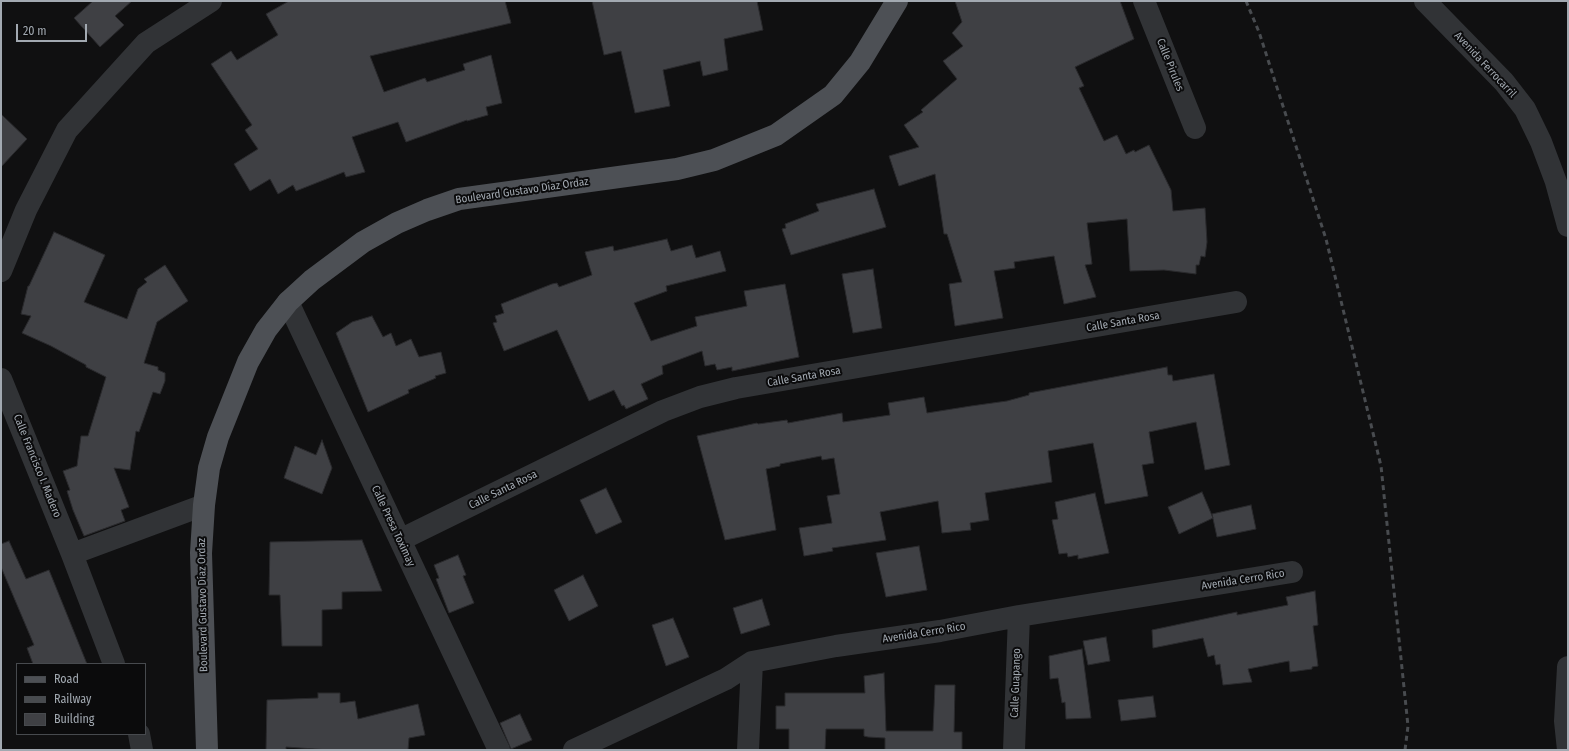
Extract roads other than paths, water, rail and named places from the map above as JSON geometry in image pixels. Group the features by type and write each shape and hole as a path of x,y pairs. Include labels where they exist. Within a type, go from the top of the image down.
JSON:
{"main road":[{"name":"Boulevard Gustavo Díaz Ordaz","path":"207,750 201,554 204,505 210,468 218,437 233,395 248,362 266,330 288,302 312,280 363,242 397,223 459,199 677,169 714,160 776,135 833,95 860,62 897,1"}],"street":[{"path":"1,271 26,210 67,130 146,42 211,1"},
{"name":"Calle Pirules","path":"1144,1 1195,128"},
{"name":"Avenida Ferrocarril","path":"1425,1 1504,82 1525,110 1541,142 1556,182 1568,226"},
{"name":"Calle Presa Toximay","path":"288,302 499,750"},
{"name":"Calle Santa Rosa","path":"400,540 663,411 700,396 744,387 1236,302"},
{"name":"Calle Francisco I. Madero","path":"1,379 72,554 114,663"},
{"path":"72,554 204,505"},
{"name":"Avenida Cerro Rico","path":"574,750 726,679 752,662 1019,616 1292,572"},
{"name":"Calle Guapango","path":"1014,750 1019,616"},
{"path":"748,750 752,662"},
{"path":"1568,667 1565,721 1568,750"},
{"path":"140,735 142,750"}],"railway":[{"path":"1246,1 1259,32 1326,239 1381,466 1408,726 1405,750"}]}
